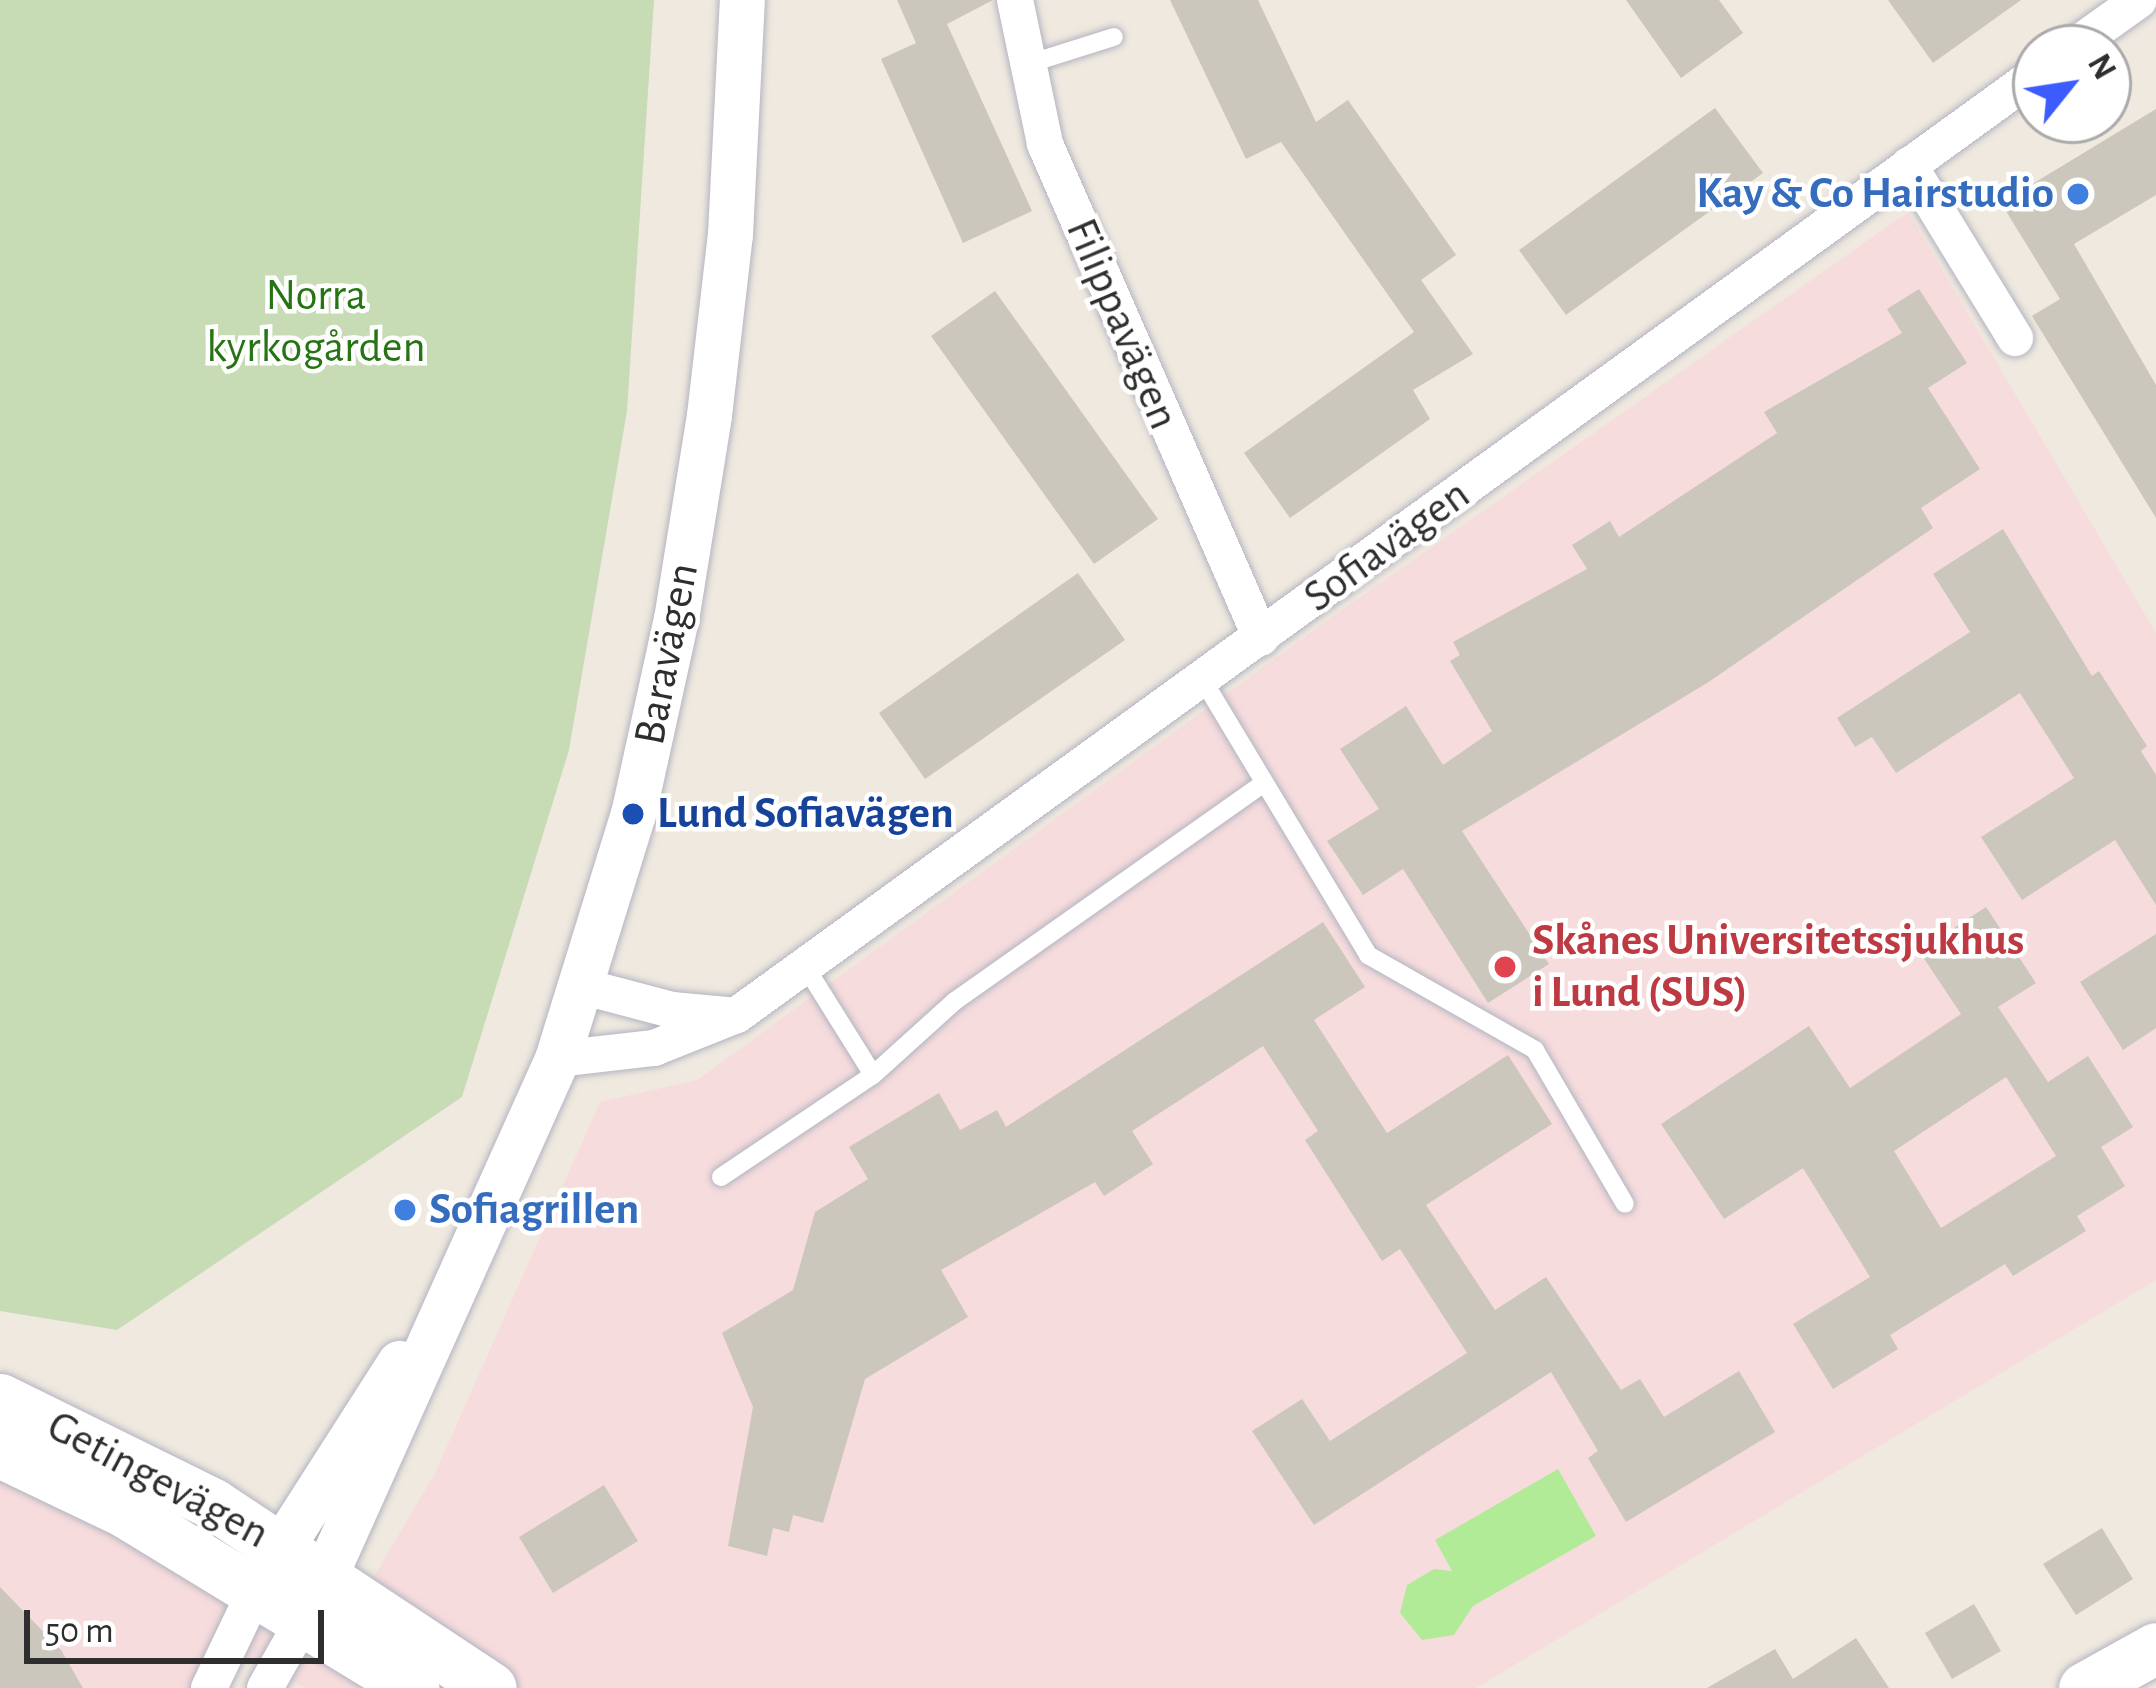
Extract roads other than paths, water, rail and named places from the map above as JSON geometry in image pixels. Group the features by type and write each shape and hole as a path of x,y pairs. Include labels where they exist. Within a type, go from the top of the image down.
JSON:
{"main road":[{"name":"Getingevägen","path":"0,1399 148,1468 269,1566 316,1597 491,1688"},
{"name":"Getingevägen","path":"0,1452 269,1566"},
{"name":"Getingevägen","path":"316,1597 413,1688"},
{"path":"2084,1688 2156,1648"}],"street":[{"name":"Baravägen","path":"265,1688 316,1597 557,1059 646,764 676,619 730,234 742,0"},
{"name":"Filippavägen","path":"1015,0 1025,64 1062,185 1261,638"},
{"path":"2106,24 2139,0"},
{"name":"Sofiavägen","path":"557,1059 654,1048 737,1016 2012,91"},
{"path":"1910,165 2014,338"},
{"path":"581,986 672,1010 737,1016"},
{"name":"Baravägen","path":"209,1688 269,1566 460,1277"}],"lane":[{"path":"1025,64 1114,37"},
{"path":"1203,680 1261,784 1368,955 1534,1050 1625,1204"},
{"path":"721,1177 873,1075 955,1000 1261,784"},
{"path":"805,966 873,1075"}],"place":[{"name":"Kay & Co Hairstudio","path":"2078,194"},
{"name":"Lund Sofiavägen","path":"633,814"},
{"name":"Skånes Universitetssjukhus i Lund (SUS)","path":"1505,967"},
{"name":"Sofiagrillen","path":"405,1210"}],"park label":[{"name":"Norra kyrkogården","path":"316,322"}]}
